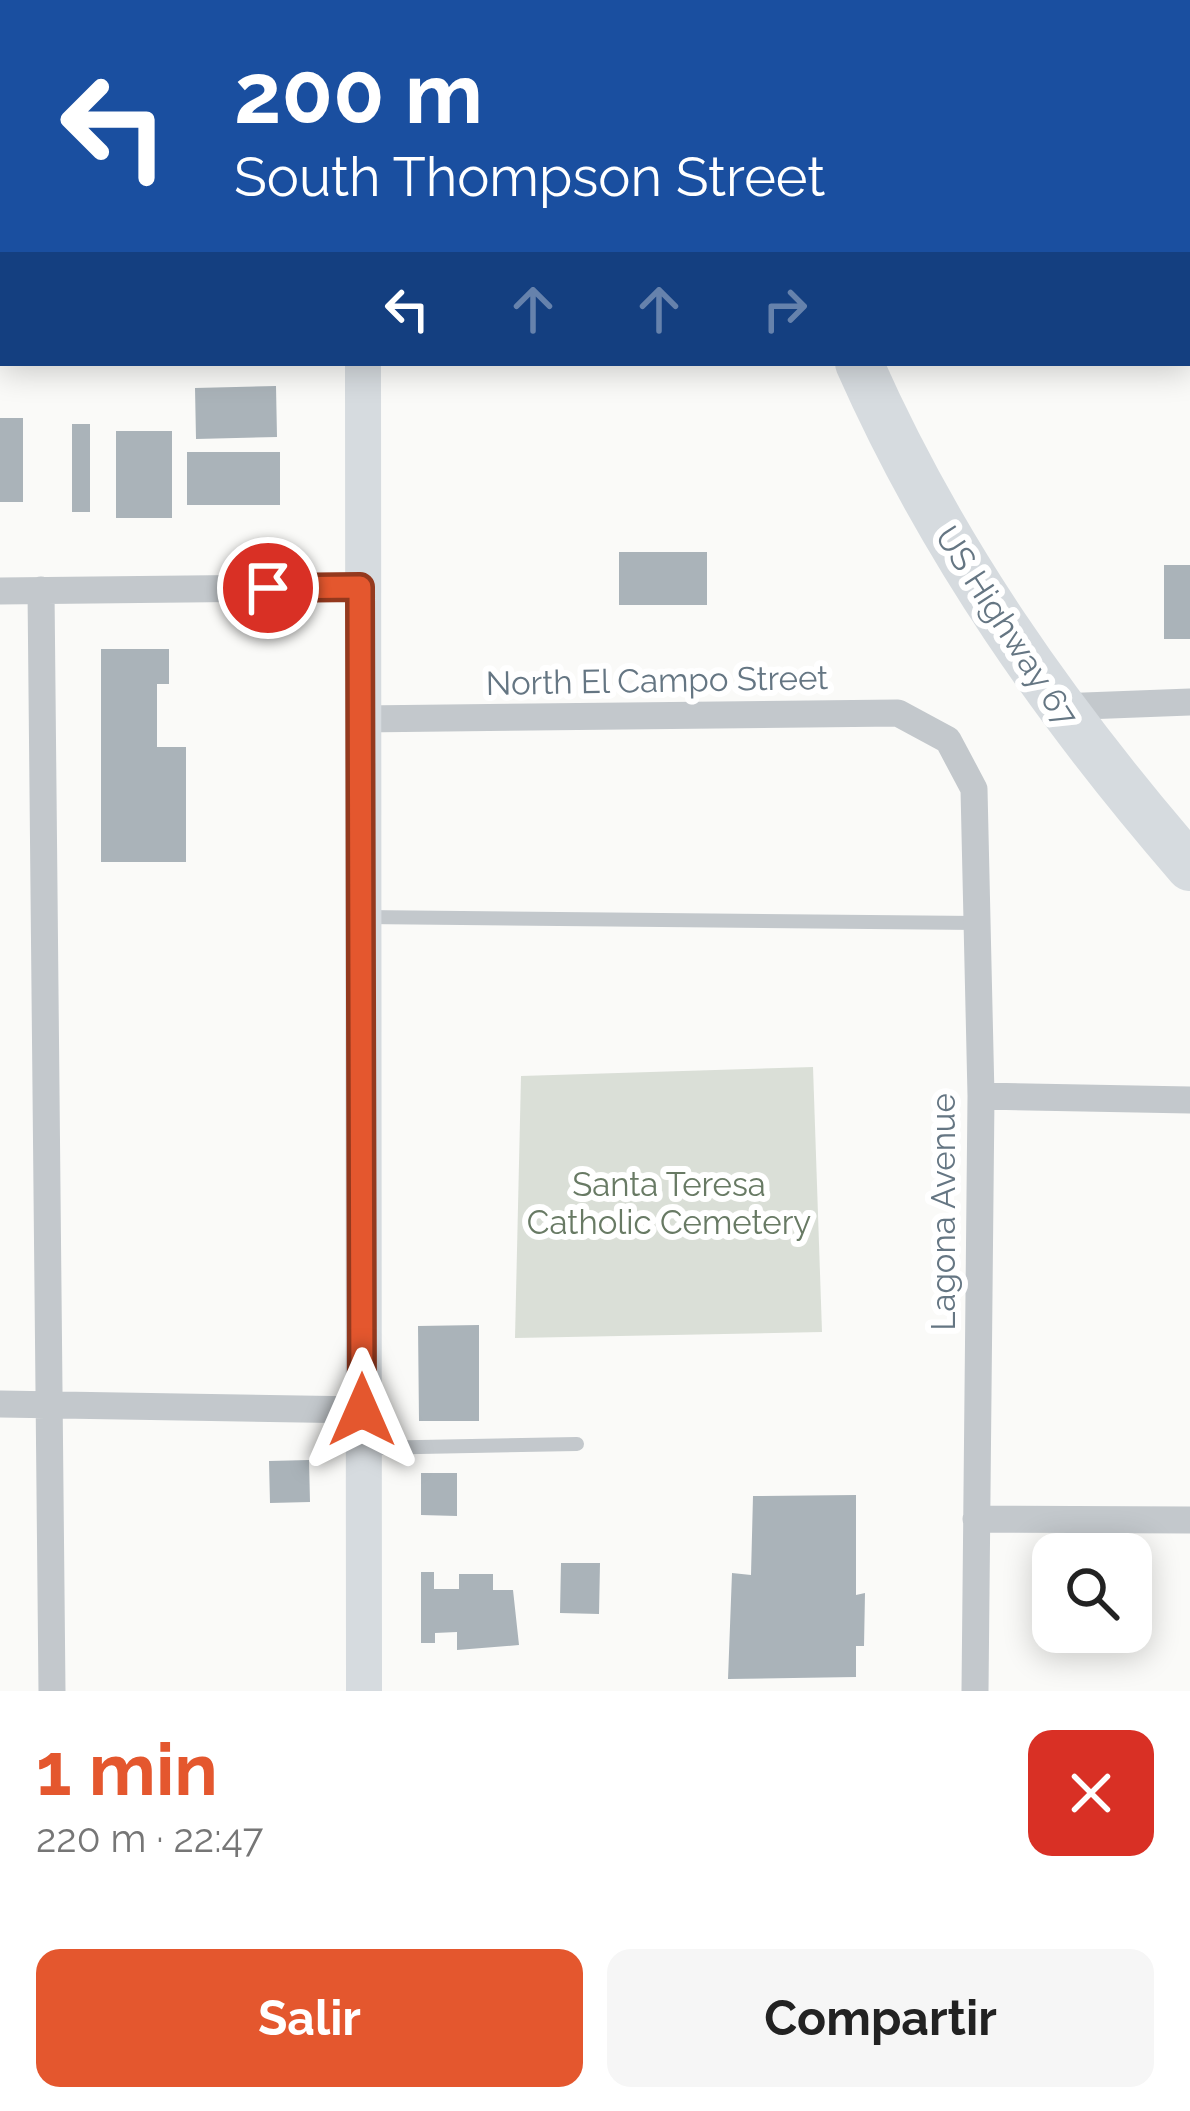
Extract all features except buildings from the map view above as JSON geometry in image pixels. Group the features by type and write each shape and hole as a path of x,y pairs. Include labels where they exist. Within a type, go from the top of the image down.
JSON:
{"highway":[{"name":"US Highway 67","path":"860,366 898,453 963,568 1058,707 1190,866"}],"main road":[{"path":"363,366 364,1691"}],"street":[{"path":"0,591 360,587"},
{"path":"41,590 52,1691"},
{"path":"1058,707 1190,702"},
{"name":"North El Campo Street","path":"361,719 898,713 948,740"},
{"name":"Lagona Avenue","path":"948,740 974,789 981,1096 975,1691"},
{"path":"981,1096 1190,1100"},
{"path":"0,1404 362,1410"},
{"path":"976,1519 1190,1520"}],"lane":[{"path":"362,917 977,923"},
{"path":"362,1448 577,1444"}],"green space":[{"name":"Santa Teresa Catholic Cemetery","path":"813,1067 822,1332 515,1338 521,1076"}],"route":[{"path":"268,588 360,587 362,1410"}]}
